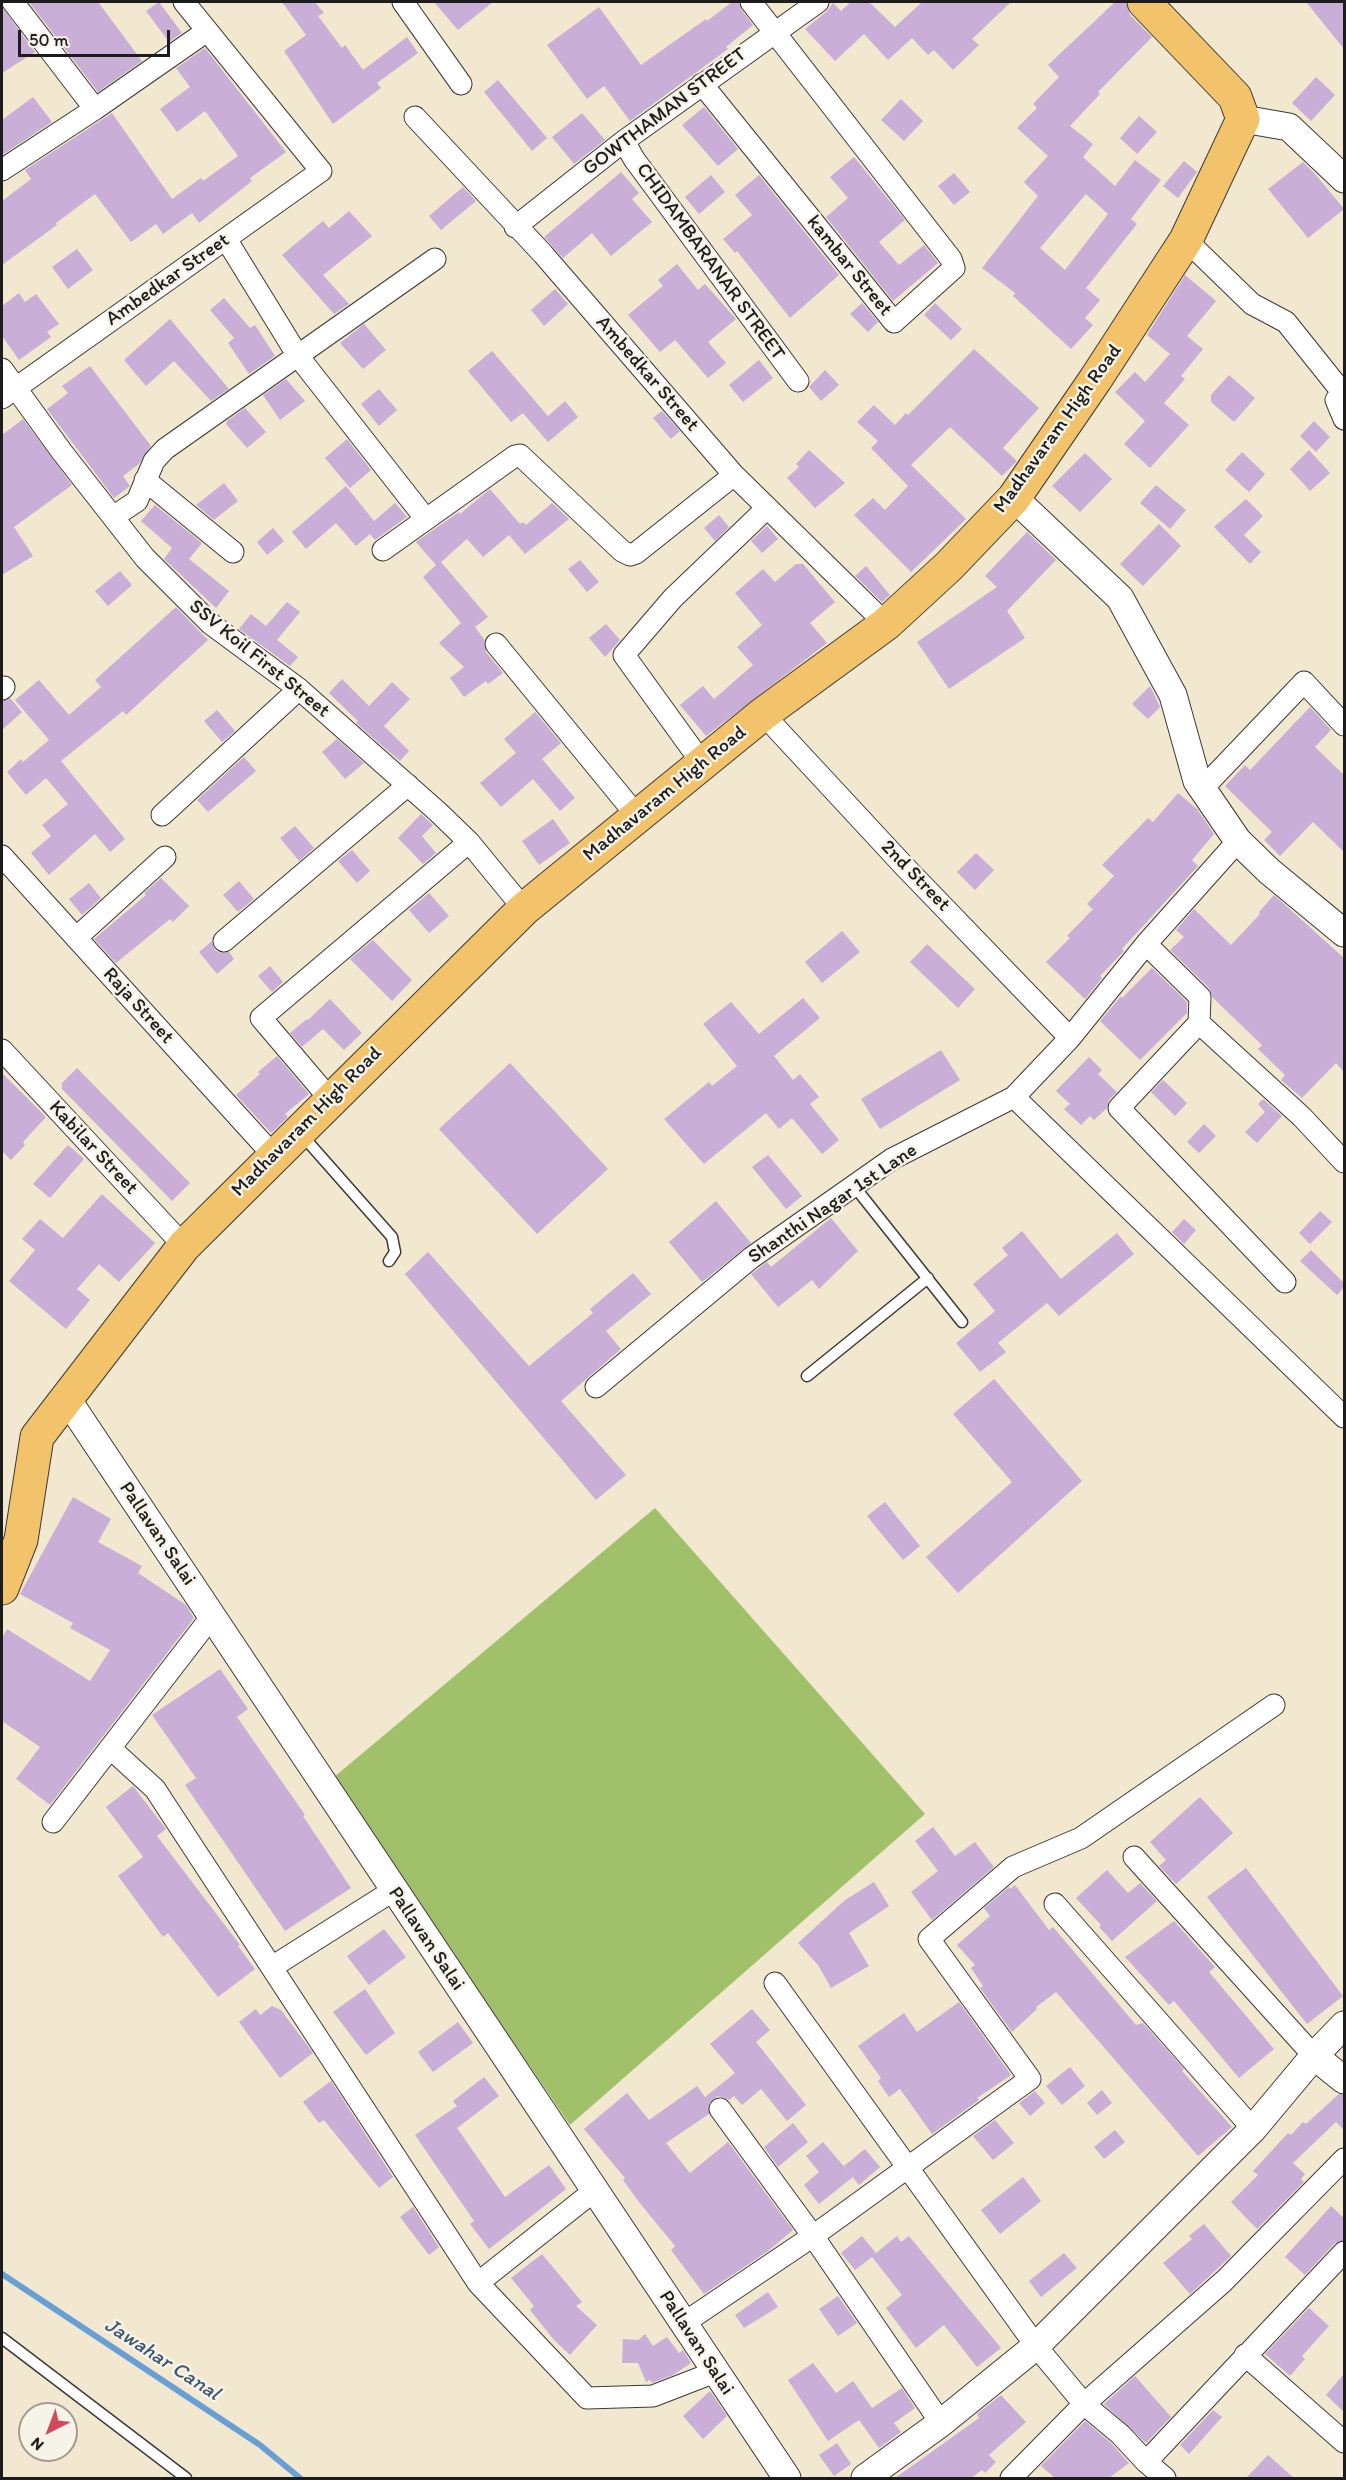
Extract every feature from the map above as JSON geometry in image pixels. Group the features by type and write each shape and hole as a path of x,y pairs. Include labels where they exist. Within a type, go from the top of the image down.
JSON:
{"main road":[{"path":"1148,3 1235,97 1243,119"},
{"name":"Madhavaram High Road","path":"2,1588 21,1540 37,1437 184,1246 524,909 702,762 763,714 886,624 949,566 1014,498 1095,380 1186,240 1243,119"}],"street":[{"path":"13,2 95,109"},
{"path":"2,170 207,31 184,2"},
{"path":"403,2 461,84"},
{"path":"751,2 774,32"},
{"name":"GOWTHAMAN STREET","path":"515,227 624,141 818,2"},
{"name":"Ambedkar Street","path":"9,394 321,171 207,31"},
{"name":"kambar Street","path":"702,84 894,322 954,268 951,259 774,32"},
{"name":"Ambedkar Street","path":"415,117 515,227 543,254 734,475 766,509 886,624"},
{"path":"1243,119 1289,127 1344,179"},
{"name":"CHIDAMBARANAR STREET","path":"624,141 634,159 798,381"},
{"path":"226,239 298,356 425,518"},
{"path":"1186,240 1252,304 1286,322 1343,391 1336,400 1344,419"},
{"path":"113,517 137,501 154,461 165,449 435,259"},
{"name":"SSV Koil First Street","path":"2,369 9,394 145,558 211,624 299,689 408,785 469,842 524,909"},
{"path":"383,550 508,459 520,455 622,551 630,555 636,553 734,475"},
{"path":"145,480 233,552"},
{"path":"1014,498 1120,598 1173,695 1197,781 1238,841 1269,871 1344,933"},
{"path":"702,762 624,654 673,597 766,509"},
{"path":"496,644 638,817"},
{"path":"1202,789 1304,682 1344,725"},
{"path":"162,815 299,689"},
{"name":"2nd Street","path":"763,714 905,867 1070,1038"},
{"path":"225,941 408,785"},
{"name":"Shanthi Nagar 1st Lane","path":"596,1387 751,1258 892,1159 1014,1097 1070,1038 1146,944 1238,841"},
{"path":"330,1099 261,1018 469,842"},
{"name":"Raja Street","path":"2,856 274,1156"},
{"path":"76,938 165,857"},
{"path":"1146,944 1200,997 1199,1023 1119,1108 1285,1282"},
{"path":"1199,1023 1302,1117 1344,1162"},
{"name":"Kabilar Street","path":"2,1050 184,1246"},
{"path":"1014,1097 1344,1418"},
{"name":"Pallavan Salai","path":"67,1398 787,2478"},
{"path":"53,1822 212,1616"},
{"path":"684,2323 813,2236 1030,2079 929,1939 1013,1867 1081,1838 1274,1705"},
{"path":"110,1748 155,1790 478,2283 587,2398 653,2396 715,2372"},
{"path":"1134,1857 1314,2056 1344,2080"},
{"path":"272,1967 394,1890"},
{"path":"1055,1904 1253,2129"},
{"path":"775,1983 1036,2346 1084,2404 1121,2435 1153,2472 1245,2355 1344,2252"},
{"path":"865,2478 941,2423 1036,2346 1253,2129 1314,2056 1344,2025"},
{"path":"720,2109 813,2236 941,2423"},
{"path":"1011,2478 1084,2404 1224,2281 1344,2159"},
{"path":"478,2283 594,2191"},
{"path":"1245,2355 1344,2442"}],"lane":[{"path":"298,1132 392,1237 395,1252 389,1261"},
{"path":"854,1186 962,1322"},
{"path":"807,1376 928,1278"},
{"path":"2,2338 186,2478"}],"green space":[{"path":"655,1508 925,1814 570,2125 333,1778"}],"building":[{"path":"29,2 98,2 142,61 98,92"},
{"path":"159,2 182,33 169,42 146,11"},
{"path":"282,2 315,2 324,13 318,16 342,48 345,45 363,70 407,37 418,53 377,83 381,88 333,124 284,51 306,35"},
{"path":"434,2 493,2 458,30"},
{"path":"732,2 739,2 741,9 753,25 726,47 728,49 630,121 604,86 587,99 547,45 599,7 641,65"},
{"path":"851,2 869,2 895,27 922,2 1011,2 972,39 979,45 953,70 934,50 928,55 912,38 888,60 864,34 835,61 805,29 826,12 833,3 841,11"},
{"path":"1115,2 1126,2 1130,15 1152,37 1098,92 1100,94 1070,126 1093,144 1083,157 1115,186 1135,160 1161,180 1131,219 1137,224 1086,288 1100,300 1085,318 1093,325 1071,349 1013,296 1015,293 982,268 1038,196 1024,182 1048,156 1017,128 1037,108 1033,104 1059,77 1048,65","holes":["1086,194 1108,214 1065,270 1040,248"]},
{"path":"1306,2 1344,2 1344,49"},
{"path":"2,7 35,52 2,73"},
{"path":"205,48 286,152 250,178 252,181 199,223 192,213 163,234 156,224 131,242 95,194 2,265 2,201 31,179 25,170 112,113 172,199 201,178 203,181 238,156 205,111 177,132 160,109 190,87 176,68"},
{"path":"1316,77 1335,95 1311,121 1292,103"},
{"path":"498,80 547,138 532,151 484,92"},
{"path":"33,97 52,122 2,155 2,120"},
{"path":"901,99 923,121 904,141 881,120"},
{"path":"704,107 738,149 718,166 682,125"},
{"path":"582,113 605,140 574,164 552,137"},
{"path":"1139,116 1157,132 1137,154 1120,138"},
{"path":"854,157 905,220 879,242 899,265 924,245 938,263 893,301 826,217 848,198 830,177"},
{"path":"1184,161 1197,172 1178,198 1163,186"},
{"path":"1303,162 1344,209 1308,238 1268,189"},
{"path":"621,172 639,193 632,199 652,222 611,256 592,233 563,258 544,237"},
{"path":"954,173 970,192 954,205 938,186"},
{"path":"711,175 725,192 699,214 685,197"},
{"path":"759,175 839,275 790,318 737,251 735,253 723,239 752,215 735,195"},
{"path":"463,187 476,201 441,230 429,216"},
{"path":"349,211 372,236 323,275 349,304 334,314 282,255 323,221 329,228"},
{"path":"77,249 93,270 68,289 52,267"},
{"path":"677,264 698,290 705,284 736,319 708,342 726,363 708,378 675,340 660,352 628,315 663,286 658,280"},
{"path":"1185,275 1216,301 1187,336 1203,349 1181,376 1185,379 1164,403 1189,425 1150,468 1124,444 1145,421 1115,392 1135,372 1145,382 1170,354 1147,335"},
{"path":"555,289 568,304 544,326 531,310"},
{"path":"19,293 25,302 36,294 59,324 47,332 51,337 19,360 2,336 2,306"},
{"path":"224,298 250,328 255,325 275,356 249,374 228,343 234,338 210,310"},
{"path":"862,303 878,322 868,332 850,314"},
{"path":"935,303 962,329 951,340 924,315"},
{"path":"170,319 229,389 211,401 174,361 146,386 124,360"},
{"path":"364,324 386,350 363,369 340,343"},
{"path":"974,349 1039,408 1003,448 1017,461 1002,476 950,427 911,465 966,519 911,572 854,515 873,498 885,510 908,486 871,448 878,441 857,422 874,405 895,425 906,413 908,415"},
{"path":"492,351 548,416 565,401 578,417 548,442 523,413 511,422 468,371"},
{"path":"759,360 773,378 743,402 729,385"},
{"path":"90,366 151,446 139,464 123,476 130,486 114,498 47,409 68,393 62,386"},
{"path":"825,370 839,385 821,401 809,387"},
{"path":"1229,375 1255,398 1234,422 1211,402 1211,395"},
{"path":"286,379 305,401 280,420 263,395"},
{"path":"379,389 397,410 379,426 361,404"},
{"path":"245,408 266,432 247,448 226,424"},
{"path":"662,411 680,431 671,439 653,418"},
{"path":"23,419 72,485 14,527 33,556 2,575 2,435"},
{"path":"1314,421 1330,437 1316,452 1300,436"},
{"path":"347,439 371,470 350,488 325,458"},
{"path":"809,450 845,483 815,508 787,478 799,467 796,464"},
{"path":"1309,450 1330,473 1310,491 1290,469"},
{"path":"1242,452 1265,474 1249,492 1225,470"},
{"path":"1085,453 1112,479 1080,512 1052,486"},
{"path":"224,483 238,501 214,520 196,505"},
{"path":"1156,485 1186,510 1170,529 1140,503"},
{"path":"346,486 374,521 395,503 407,517 375,540 370,534 356,546 336,523 306,549 292,532"},
{"path":"490,489 520,524 523,522 526,525 552,503 569,519 525,554 509,535 483,557 467,539 441,562 488,617 475,627 484,639 486,652 503,673 488,684 486,681 464,697 450,678 464,667 439,643 461,623 423,577 436,565 416,542 459,512 460,514"},
{"path":"1246,499 1263,516 1244,535 1261,552 1250,564 1214,527"},
{"path":"155,505 202,543 189,559 229,591 216,608 164,559 172,548 141,521"},
{"path":"719,515 729,527 715,541 704,528"},
{"path":"1159,524 1181,546 1143,586 1120,564"},
{"path":"767,526 778,539 762,553 751,541"},
{"path":"273,528 284,541 267,555 257,542"},
{"path":"1027,532 1056,560 1007,611 1025,638 949,689 917,642 997,587 985,576"},
{"path":"580,560 599,582 587,592 568,569"},
{"path":"796,564 803,564 835,602 810,623 827,643 706,736 680,705 703,686 714,699 753,665 737,647 762,625 735,593 763,569 775,582"},
{"path":"866,566 890,595 882,602 855,576"},
{"path":"120,571 132,585 108,606 95,591"},
{"path":"287,602 300,612 277,640 298,657 290,666 239,629 251,614 266,626"},
{"path":"176,607 208,640 126,715 123,711 61,761 125,839 110,852 95,834 49,875 31,853 51,836 42,825 68,804 46,778 26,795 7,772 21,759 23,762 49,740 15,700 39,680 69,715 101,687 95,680"},
{"path":"606,624 620,640 605,657 589,638"},
{"path":"342,679 369,706 392,682 410,699 384,726 409,751 400,761 356,723 358,721 329,693"},
{"path":"1150,686 1160,707 1148,719 1132,704"},
{"path":"10,698 22,712 2,730 2,701"},
{"path":"1310,707 1331,730 1315,747 1344,775 1344,852 1313,822 1280,856 1264,840 1272,832 1225,786 1245,765 1250,770"},
{"path":"217,710 235,731 222,742 204,721"},
{"path":"535,712 561,743 542,759 575,798 560,811 533,779 501,807 480,783 516,753 504,739"},
{"path":"337,739 364,763 345,779 322,752"},
{"path":"244,757 256,771 208,812 197,800"},
{"path":"1178,793 1197,809 1214,834 1192,860 1198,866 1122,949 1124,951 1100,976 1102,978 1085,999 1046,962 1070,938 1067,936 1093,909 1087,904 1114,876 1102,865 1148,818 1153,822"},
{"path":"421,814 433,825 422,836 436,853 423,864 398,838"},
{"path":"553,819 570,843 539,865 522,841"},
{"path":"295,826 314,848 299,861 280,838"},
{"path":"352,850 370,871 357,883 338,861"},
{"path":"976,853 994,870 975,890 957,872"},
{"path":"161,878 189,906 173,922 170,919 116,963 94,939 146,895 144,893"},
{"path":"239,881 254,899 238,912 223,895"},
{"path":"89,883 101,898 82,915 69,899"},
{"path":"429,893 449,916 429,933 409,910"},
{"path":"1274,895 1344,958 1344,1072 1336,1063 1302,1098 1281,1080 1285,1075 1258,1049 1262,1045 1213,998 1209,988 1170,950 1184,937 1176,930 1194,909 1231,945"},
{"path":"842,931 860,952 822,983 805,962"},
{"path":"373,940 412,980 392,1001 350,959"},
{"path":"212,941 215,950 220,953 229,952 234,959 217,974 199,952"},
{"path":"927,944 975,989 958,1008 910,962"},
{"path":"270,966 283,982 272,992 258,976"},
{"path":"1152,968 1187,1002 1187,1013 1140,1060 1100,1021 1121,996 1122,998"},
{"path":"803,998 820,1018 774,1056 793,1080 800,1074 819,1097 810,1104 839,1140 822,1154 792,1118 779,1129 766,1113 704,1164 664,1119 709,1082 712,1086 737,1066 703,1024 731,1002 759,1034"},
{"path":"330,999 362,1033 344,1050 323,1029 302,1047 290,1033"},
{"path":"941,1050 960,1080 880,1129 861,1099"},
{"path":"277,1056 309,1094 285,1114 288,1117 271,1133 236,1095"},
{"path":"1089,1057 1102,1070 1098,1074 1117,1092 1109,1100 1107,1108 1094,1120 1090,1116 1081,1125 1064,1109 1070,1104 1056,1091"},
{"path":"510,1063 608,1169 537,1234 439,1129"},
{"path":"77,1068 190,1183 172,1201 62,1089 62,1083"},
{"path":"2,1073 46,1117 23,1142 25,1145 11,1160 2,1151"},
{"path":"1163,1080 1187,1103 1175,1116 1151,1092"},
{"path":"1263,1099 1282,1116 1257,1143 1245,1132 1265,1112 1258,1104"},
{"path":"1204,1124 1216,1136 1199,1153 1187,1142"},
{"path":"68,1145 84,1159 50,1198 33,1184"},
{"path":"768,1155 802,1196 786,1209 752,1167"},
{"path":"102,1194 155,1243 119,1282 99,1264 77,1289 90,1300 66,1329 9,1281 35,1250 22,1239 40,1219 63,1238"},
{"path":"716,1201 751,1243 702,1282 669,1242"},
{"path":"1320,1211 1332,1222 1310,1244 1299,1233"},
{"path":"831,1218 858,1251 819,1289 812,1280 778,1307 751,1274 767,1262 771,1267"},
{"path":"1184,1219 1196,1230 1184,1244 1172,1232"},
{"path":"1022,1231 1061,1279 1117,1233 1134,1254 1059,1316 1047,1303 998,1343 1006,1352 980,1372 956,1343 995,1311 973,1284 1008,1255 1002,1248"},
{"path":"1311,1250 1344,1283 1344,1287 1337,1295 1300,1261"},
{"path":"428,1252 529,1366 593,1313 590,1309 633,1273 651,1294 606,1331 621,1349 561,1401 626,1475 596,1500 405,1274"},
{"path":"994,1379 1082,1481 958,1593 926,1557 1012,1482 953,1414"},
{"path":"73,1497 111,1519 98,1542 142,1566 138,1573 186,1605 194,1618 50,1805 16,1779 40,1747 2,1721 2,1638 7,1629 90,1681 110,1650 70,1628 73,1623 20,1594"},
{"path":"885,1502 920,1546 903,1560 867,1516"},
{"path":"220,1669 248,1709 237,1717 305,1815 303,1816 351,1888 285,1931 185,1785 196,1778 152,1715"},
{"path":"133,1786 166,1829 157,1836 240,1945 238,1946 255,1969 218,1997 168,1933 163,1937 118,1876 143,1857 106,1807"},
{"path":"1200,1797 1233,1833 1176,1884 1159,1866 1166,1860 1150,1842"},
{"path":"933,1827 955,1856 975,1842 994,1867 932,1920 911,1892 938,1871 915,1841"},
{"path":"1246,1868 1343,1996 1307,2024 1207,1897"},
{"path":"1107,1870 1128,1893 1140,1883 1157,1901 1112,1941 1099,1927 1101,1925 1076,1898"},
{"path":"874,1882 889,1906 849,1933 869,1966 831,1988 818,1965 798,1943 845,1900"},
{"path":"1015,1885 1049,1930 1053,1927 1136,2025 1143,2023 1232,2127 1198,2156 1056,1992 1036,2007 1037,2009 1012,2032 980,1988 983,1986 971,1968 975,1965 957,1945 990,1916 984,1908 1009,1887 1010,1889"},
{"path":"1174,1921 1215,1967 1209,1972 1274,2049 1239,2078 1174,2001 1169,2005 1125,1957"},
{"path":"384,1929 406,1957 369,1985 347,1956"},
{"path":"365,1989 395,2033 366,2055 333,2012"},
{"path":"959,2002 1011,2075 977,2098 979,2100 932,2134 900,2089 889,2097 878,2081 881,2078 858,2046 904,2013 917,2032"},
{"path":"272,2006 281,2010 313,2053 280,2078 239,2022 256,2009 260,2015"},
{"path":"752,2009 770,2030 756,2042 806,2105 787,2121 761,2089 742,2105 734,2096 729,2100 718,2096 709,2103 709,2114 666,2143 690,2173 728,2142 793,2230 768,2251 704,2294 671,2250 675,2246 639,2202 623,2180 625,2178 584,2129 627,2093 649,2120 697,2086 705,2097 735,2073 710,2044"},
{"path":"458,2022 473,2043 433,2072 418,2052"},
{"path":"1070,2067 1085,2086 1062,2105 1046,2086"},
{"path":"484,2077 499,2096 457,2128 505,2197 549,2165 566,2189 489,2249 470,2224 474,2221 415,2135 457,2106 453,2101"},
{"path":"331,2081 393,2177 379,2188 324,2120 319,2123 303,2102"},
{"path":"1102,2090 1112,2103 1097,2115 1087,2103"},
{"path":"1035,2091 1045,2103 1030,2116 1019,2103"},
{"path":"1339,2094 1344,2095 1344,2130 1336,2122 1293,2163 1305,2174 1301,2179 1304,2182 1257,2229 1231,2202 1258,2175 1253,2171 1288,2133 1291,2135 1303,2122 1306,2124"},
{"path":"995,2120 1014,2143 993,2160 973,2136"},
{"path":"793,2123 808,2142 778,2167 764,2147"},
{"path":"1115,2130 1125,2142 1104,2159 1094,2147"},
{"path":"823,2142 853,2177 819,2204 804,2185 819,2172 806,2156"},
{"path":"865,2149 880,2167 859,2185 844,2166"},
{"path":"1023,2177 1041,2201 1000,2234 981,2210"},
{"path":"1331,2206 1344,2218 1344,2240 1335,2243 1305,2275 1285,2257"},
{"path":"413,2207 439,2247 429,2255 400,2217"},
{"path":"1204,2224 1231,2256 1190,2294 1163,2263 1192,2239 1189,2236"},
{"path":"862,2236 876,2253 897,2236 901,2242 909,2236 1001,2348 977,2367 944,2325 916,2348 886,2308 902,2295 872,2257 855,2270 841,2253"},
{"path":"1064,2253 1077,2268 1041,2297 1029,2281"},
{"path":"542,2254 582,2302 576,2306 597,2325 570,2355 554,2340 530,2310 534,2306 511,2278"},
{"path":"768,2292 778,2307 744,2328 735,2315"},
{"path":"838,2296 857,2323 838,2336 819,2309"},
{"path":"1309,2308 1329,2326 1302,2356 1305,2359 1290,2376 1265,2354"},
{"path":"645,2334 653,2346 667,2337 679,2353 683,2350 691,2363 673,2375 652,2383 650,2380 646,2382 638,2363 622,2363 623,2339 638,2340"},
{"path":"813,2363 836,2393 853,2381 872,2408 902,2388 915,2408 894,2423 901,2432 879,2448 859,2420 828,2441 788,2380"},
{"path":"1344,2374 1344,2412 1326,2395"},
{"path":"1135,2376 1171,2417 1146,2443 1104,2404"},
{"path":"710,2391 727,2416 703,2439 683,2416"},
{"path":"1001,2395 1026,2422 989,2455 996,2462 985,2473 982,2470 971,2478 895,2478 979,2418 977,2414"},
{"path":"1213,2410 1222,2417 1189,2454 1180,2445"},
{"path":"1085,2421 1112,2444 1129,2463 1109,2478 1055,2478 1041,2466"},
{"path":"837,2443 851,2464 834,2476 819,2455"},
{"path":"1268,2455 1294,2478 1246,2478"}],"waterway":[{"name":"Jawahar Canal","path":"2,2274 260,2445 300,2478"}]}
